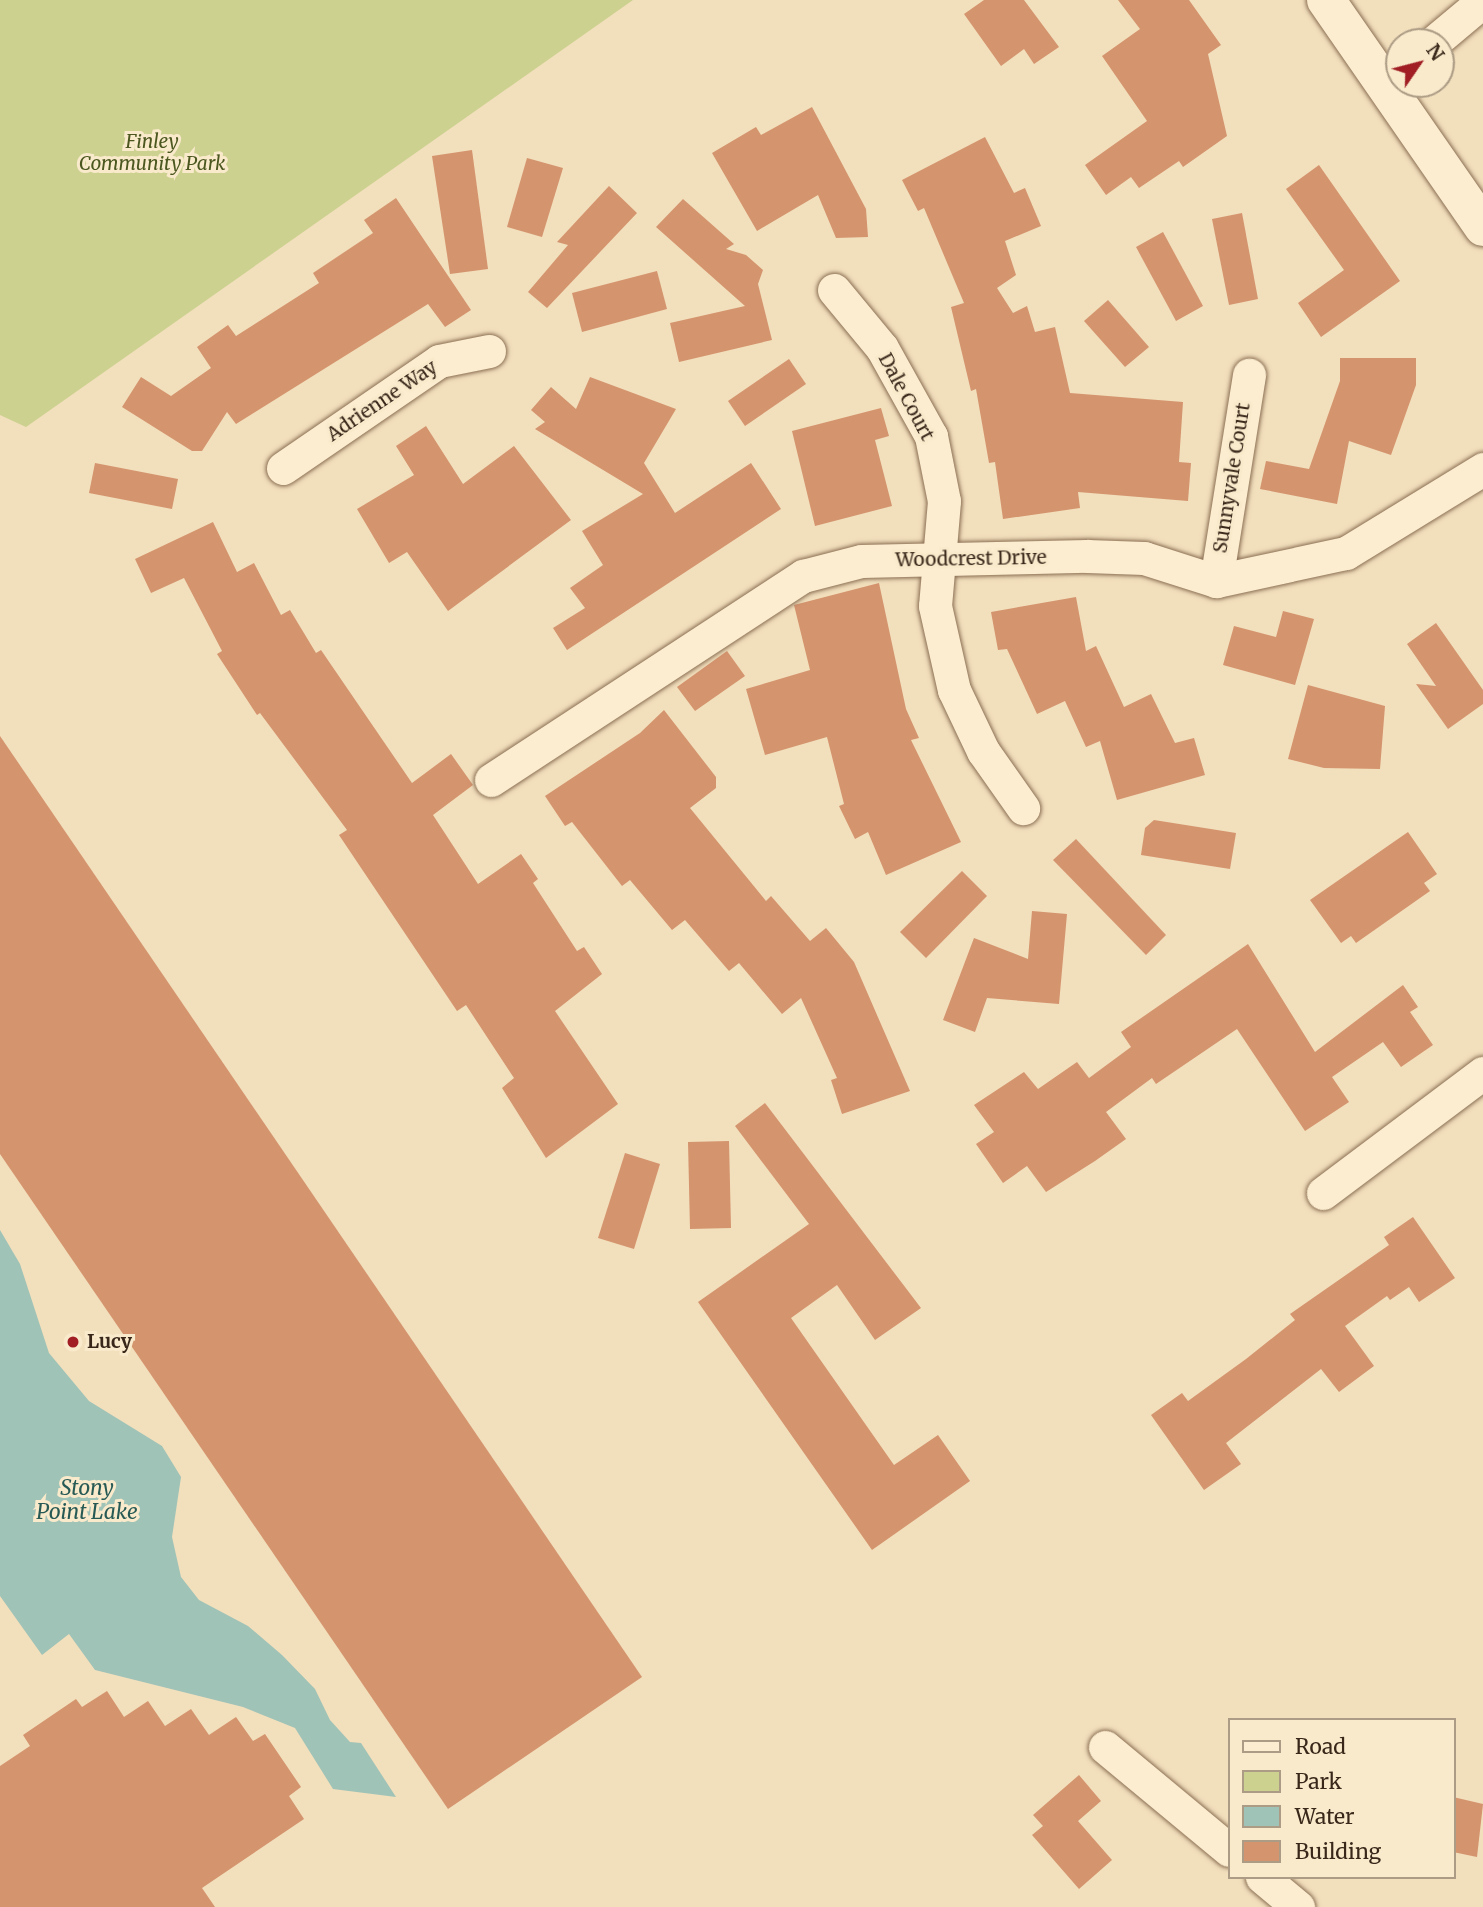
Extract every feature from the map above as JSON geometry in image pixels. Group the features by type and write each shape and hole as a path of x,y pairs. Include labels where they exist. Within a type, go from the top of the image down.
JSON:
{"main road":[{"path":"1326,0 1385,69"},
{"path":"1404,98 1483,227"}],"street":[{"path":"1451,28 1483,1"},
{"name":"Dale Court","path":"834,290 882,348 930,436 944,501 935,606 954,690 984,751 1023,808"},
{"name":"Adrienne Way","path":"283,468 439,361 489,351"},
{"name":"Sunnyvale Court","path":"1216,581 1248,375"},
{"name":"Woodcrest Drive","path":"491,780 803,576 861,561 1144,558 1216,581 1346,553 1483,468"},
{"path":"1323,1193 1483,1073"},
{"path":"1105,1747 1228,1849"},
{"path":"1264,1879 1298,1907"}],"green space":[{"name":"Finley Community Park","path":"0,0 633,0 26,427 0,415"}],"water":[{"name":"Stony Point Lake","path":"0,1230 20,1264 49,1353 89,1401 162,1446 181,1477 172,1537 181,1577 199,1600 248,1626 282,1655 315,1689 330,1720 350,1742 361,1743 396,1797 333,1789 295,1728 243,1707 95,1670 69,1634 42,1655 0,1596"}],"building":[{"path":"984,0 1024,0 1059,47 1034,64 1024,49 1001,66 964,14"},
{"path":"1118,0 1189,0 1221,45 1208,54 1227,136 1183,167 1179,161 1139,188 1131,177 1106,195 1085,165 1147,121 1102,56 1140,29"},
{"path":"812,107 866,209 868,237 836,238 818,195 757,231 712,153 756,127 761,135"},
{"path":"985,137 1014,193 1025,188 1041,226 1005,241 1016,275 997,288 1013,313 1027,306 1035,332 1055,327 1070,393 1183,402 1179,462 1191,463 1188,501 1078,492 1080,508 1003,519 995,462 989,463 976,389 971,391 951,307 964,303 924,208 918,211 902,180"},
{"path":"472,150 488,269 450,274 432,156"},
{"path":"527,158 563,168 542,237 507,227"},
{"path":"1319,165 1400,281 1321,337 1298,303 1344,270 1286,189"},
{"path":"609,186 637,213 547,308 528,292 568,245 557,242"},
{"path":"396,198 471,310 445,327 428,304 236,424 227,412 202,451 192,451 122,407 141,377 171,396 211,368 197,347 228,325 236,336 319,283 313,273 373,233 364,220"},
{"path":"683,199 734,244 726,249 746,255 763,270 758,284 772,340 679,362 670,323 745,306 656,227"},
{"path":"1242,213 1258,299 1229,305 1212,219"},
{"path":"1163,232 1203,306 1176,321 1136,247"},
{"path":"657,271 667,309 582,332 572,293"},
{"path":"1108,300 1149,347 1125,367 1084,321"},
{"path":"1340,358 1416,358 1416,385 1391,455 1349,441 1337,504 1260,489 1266,461 1309,469 1340,381"},
{"path":"789,359 806,384 745,426 728,401"},
{"path":"590,377 676,409 644,463 675,513 751,463 781,509 567,650 553,628 585,608 570,588 603,565 582,531 643,494 535,429 545,422 531,410 551,387 576,409"},
{"path":"881,408 889,436 875,440 892,506 815,526 792,431"},
{"path":"426,426 463,484 514,446 571,520 448,611 407,552 389,563 357,509 414,475 396,446"},
{"path":"95,463 178,479 172,509 89,493"},
{"path":"213,522 237,572 254,563 281,615 290,610 316,653 321,650 412,783 451,754 473,785 433,815 478,884 521,854 538,879 533,883 577,951 584,947 602,974 555,1011 618,1104 546,1158 502,1088 514,1078 466,1005 457,1011 339,835 347,830 260,713 257,715 217,654 222,651 184,578 151,593 135,559"},
{"path":"879,583 906,709 919,738 911,740 961,842 886,875 868,832 855,839 839,806 844,804 827,737 765,755 746,689 810,670 794,605"},
{"path":"1076,597 1086,651 1096,646 1124,707 1151,694 1175,743 1194,738 1205,775 1117,800 1100,741 1086,747 1065,701 1037,714 1007,649 998,650 991,612"},
{"path":"1283,611 1314,619 1295,685 1223,665 1234,626 1276,637"},
{"path":"1436,623 1483,690 1483,704 1448,729 1416,684 1436,686 1407,644"},
{"path":"727,651 745,676 695,711 677,687"},
{"path":"1308,685 1385,706 1380,769 1324,768 1288,759"},
{"path":"664,710 716,777 716,788 690,808 766,901 771,896 810,941 826,928 854,962 910,1091 842,1114 831,1080 837,1078 801,998 782,1014 739,963 729,971 685,920 672,930 630,880 622,886 572,822 565,826 545,796 640,733"},
{"path":"0,736 642,1677 448,1809 0,1154"},
{"path":"1154,820 1236,833 1230,869 1141,855 1145,828"},
{"path":"1408,832 1437,874 1424,883 1430,891 1356,943 1351,936 1341,943 1310,900"},
{"path":"1076,839 1166,935 1146,955 1053,860"},
{"path":"962,871 987,896 926,958 900,932"},
{"path":"1032,911 1067,914 1059,1004 987,998 975,1032 943,1020 974,938 1028,959"},
{"path":"1248,944 1315,1052 1403,985 1418,1007 1410,1012 1433,1045 1401,1067 1383,1042 1332,1077 1349,1102 1305,1131 1237,1029 1156,1084 1152,1078 1106,1112 1126,1139 1095,1161 1046,1192 1027,1166 1003,1183 976,1144 994,1132 974,1105 1024,1072 1038,1089 1077,1062 1089,1078 1131,1047 1121,1032"},
{"path":"765,1103 921,1308 875,1340 837,1285 791,1318 894,1465 938,1435 970,1481 872,1550 698,1302 809,1224 735,1126"},
{"path":"729,1141 731,1228 690,1229 688,1142"},
{"path":"625,1153 660,1164 634,1249 598,1238"},
{"path":"1413,1217 1455,1278 1419,1302 1409,1287 1390,1300 1387,1296 1345,1326 1374,1366 1339,1392 1321,1369 1226,1443 1241,1464 1204,1490 1151,1415 1182,1393 1188,1401 1246,1359 1295,1320 1290,1314 1389,1245 1384,1237"},
{"path":"107,1691 124,1717 148,1701 165,1726 191,1709 209,1735 236,1717 253,1741 265,1734 301,1787 289,1796 304,1819 202,1888 215,1907 0,1907 0,1766 30,1746 23,1735 76,1699 82,1707"},
{"path":"1079,1775 1101,1801 1078,1821 1112,1860 1079,1889 1032,1835 1043,1826 1033,1815"},
{"path":"1455,1797 1483,1804 1477,1857 1455,1852"}],"place":[{"name":"Lucy","path":"73,1342"}]}
